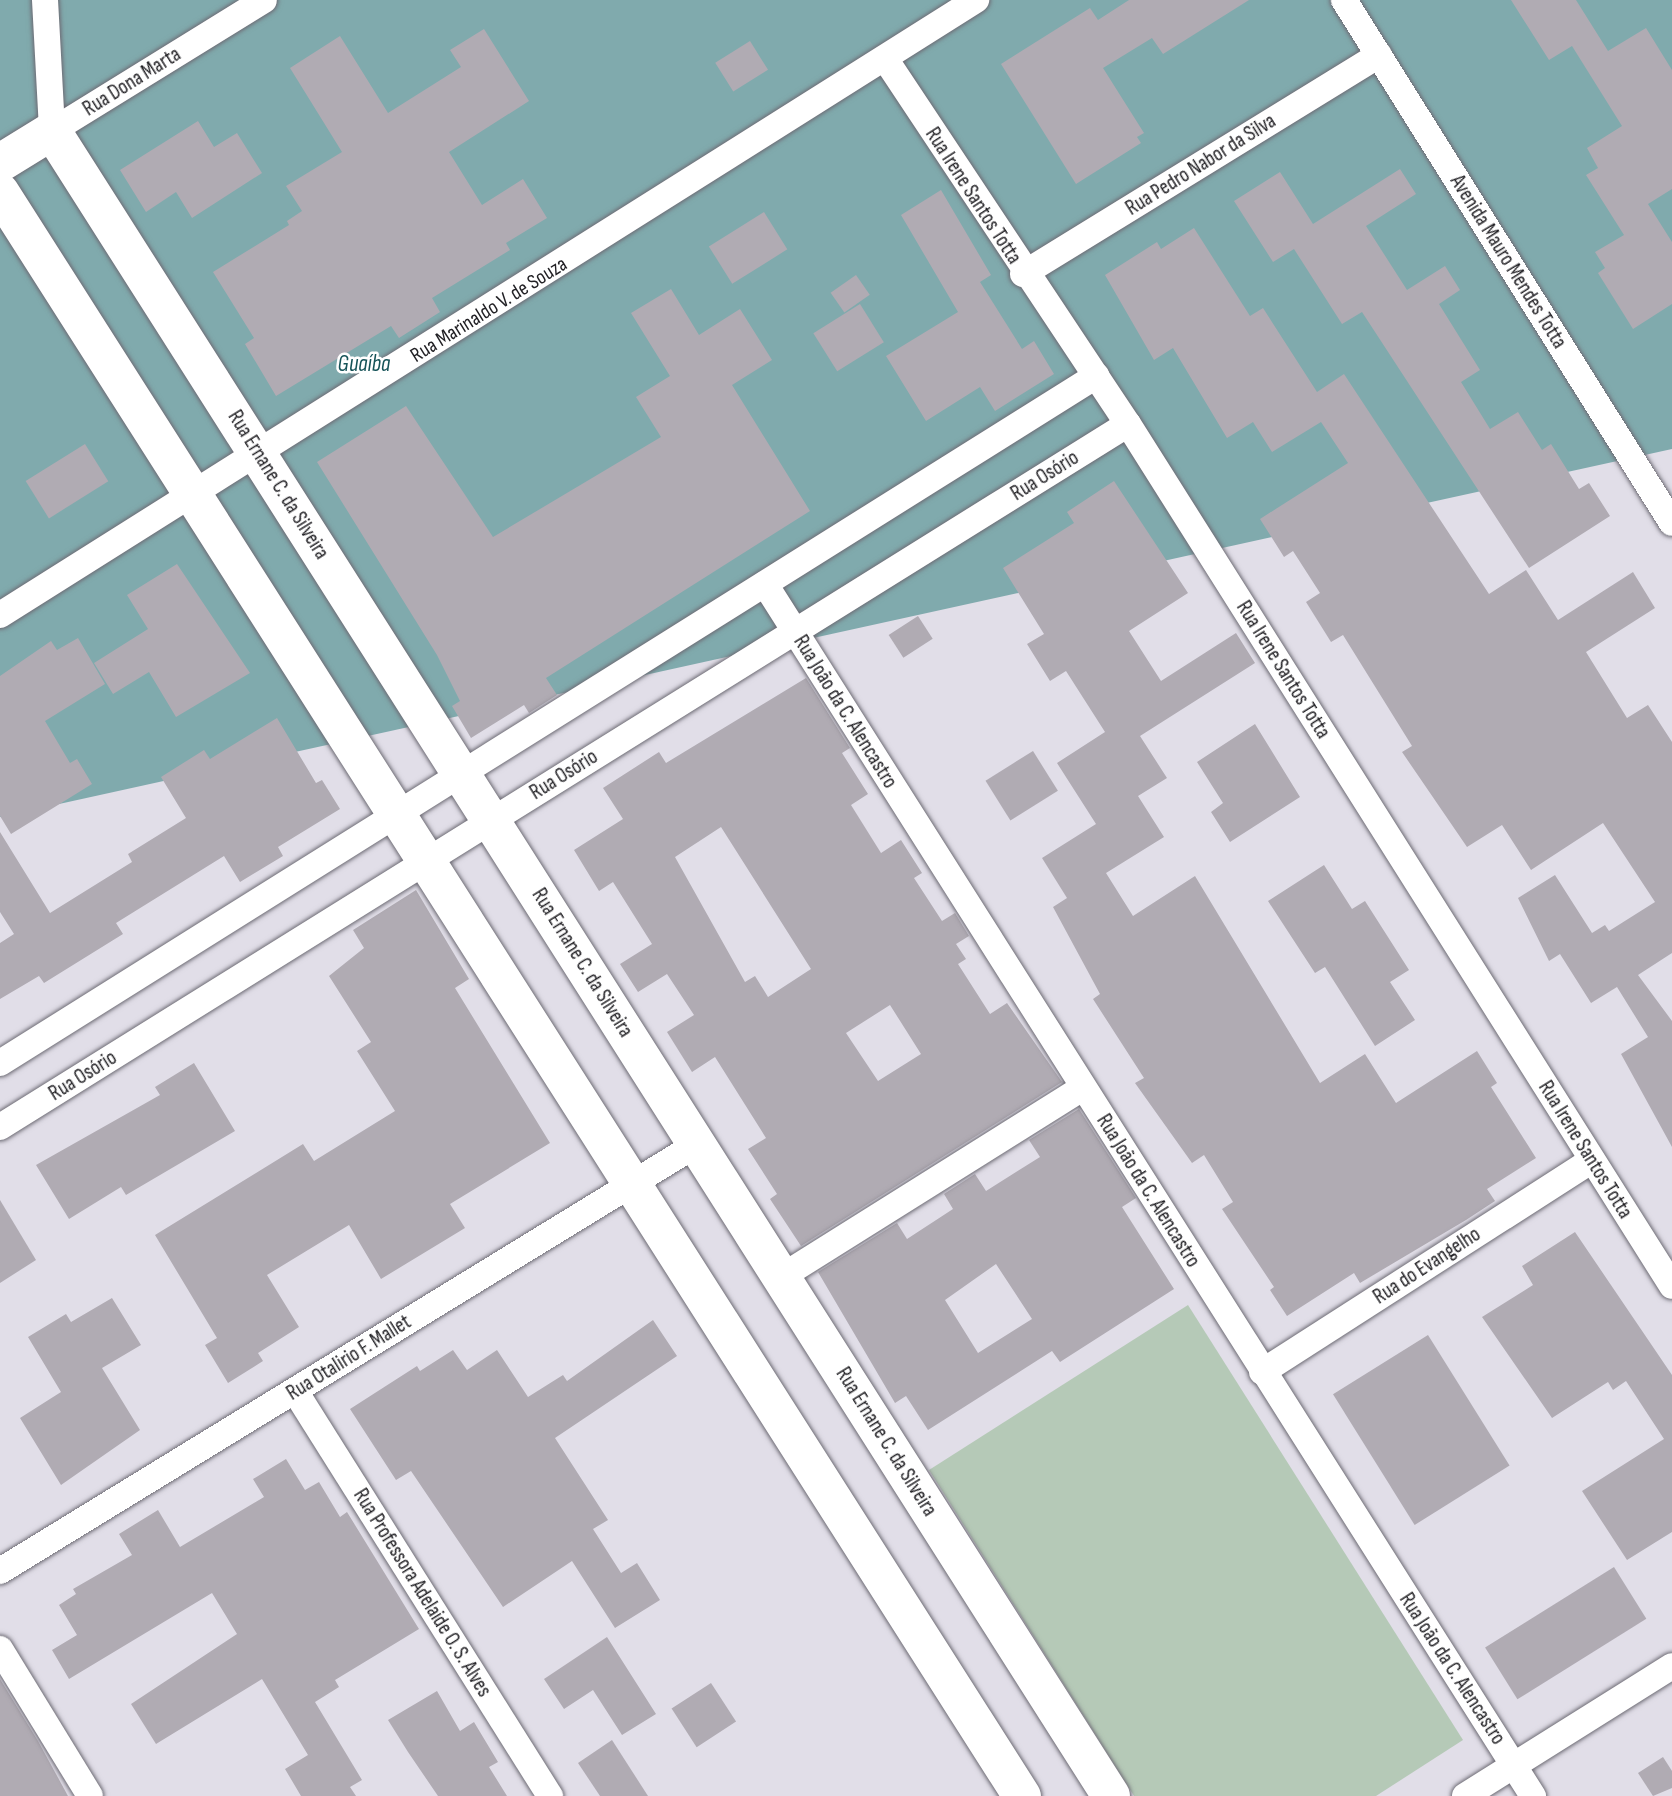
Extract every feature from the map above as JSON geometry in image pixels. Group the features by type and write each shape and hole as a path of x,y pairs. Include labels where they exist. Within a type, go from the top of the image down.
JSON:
{"street":[{"path":"45,0 52,131"},
{"name":"Rua Dona Marta","path":"0,163 264,0"},
{"name":"Rua Marinaldo V. de Souza","path":"0,615 886,60 975,0"},
{"name":"Avenida Mauro Mendes Totta","path":"1344,0 1672,523"},
{"name":"Rua Pedro Nabor da Silva","path":"1023,274 1379,55"},
{"name":"Rua Irene Santos Totta","path":"886,60 1023,274 1128,424 1672,1286"},
{"name":"Rua Ernane C. da Silveira","path":"52,131 1111,1796"},
{"path":"0,192 1022,1796"},
{"path":"0,1063 1096,376"},
{"name":"Rua Osório","path":"0,1127 1128,424"},
{"name":"Rua João da C. Alencastro","path":"765,584 1533,1796"},
{"path":"781,1277 1082,1088"},
{"name":"Rua Otalirio F. Mallet","path":"0,1571 697,1144"},
{"name":"Rua do Evangelho","path":"1262,1371 1591,1161"},
{"name":"Rua Professora Adelaide O. S. Alves","path":"295,1391 550,1796"},
{"path":"0,1649 90,1796"},
{"path":"1465,1796 1672,1666"}],"green space":[{"path":"1188,1305 1463,1740 1376,1796 1134,1796 929,1470"}],"water":[{"name":"Guaíba","path":"0,0 1672,0 1672,449 0,817"}],"building":[{"path":"1129,0 1249,0 1163,54 1152,38 1103,68 1144,133 1137,137 1141,143 1076,184 1001,64 1090,8 1098,20"},
{"path":"1511,0 1576,0 1608,51 1646,28 1672,70 1672,189 1648,204 1672,242 1672,304 1633,329 1598,273 1605,268 1595,252 1624,235 1586,175 1598,168 1587,148 1622,126 1572,46 1549,60"},
{"path":"484,29 529,101 449,152 482,205 523,179 547,218 506,243 510,250 432,298 440,312 399,338 391,326 276,396 245,344 254,338 213,272 289,225 287,221 302,211 286,186 342,152 290,68 340,36 388,113 461,67 450,50"},
{"path":"750,41 768,70 733,92 715,63"},
{"path":"198,121 214,147 237,133 262,173 192,218 176,192 146,212 120,170"},
{"path":"1400,169 1416,194 1366,226 1407,290 1445,266 1460,290 1439,304 1480,370 1461,382 1490,429 1518,412 1542,450 1551,444 1579,489 1589,483 1610,516 1529,568 1362,312 1342,324 1294,249 1273,262 1234,201 1280,172 1313,224"},
{"path":"941,190 991,275 980,282 1022,349 1034,341 1054,374 995,411 980,387 926,421 886,356 958,312 901,215"},
{"path":"764,212 787,249 732,284 709,246"},
{"path":"1194,228 1250,316 1263,308 1317,392 1344,374 1489,594 1526,570 1558,620 1633,572 1655,608 1586,652 1627,718 1648,705 1672,742 1672,953 1638,975 1672,1021 1672,1147 1621,1054 1648,1037 1617,987 1591,1003 1560,954 1549,961 1518,898 1555,875 1592,933 1605,925 1609,931 1655,902 1603,823 1531,870 1502,825 1467,847 1402,752 1412,746 1343,635 1331,642 1306,602 1320,593 1293,551 1284,557 1260,519 1348,463 1321,422 1272,452 1253,422 1227,438 1173,348 1154,360 1105,275 1157,242 1161,249"},
{"path":"856,275 870,295 844,312 831,293"},
{"path":"671,289 699,335 740,309 772,360 732,385 810,511 546,678 557,695 529,713 524,705 471,738 452,706 460,701 437,655 317,462 406,406 493,537 661,437 636,397 670,376 631,313"},
{"path":"860,304 884,342 837,371 813,333"},
{"path":"85,444 108,481 49,518 26,481"},
{"path":"1114,481 1188,593 1129,631 1161,681 1236,633 1255,663 1140,736 1167,778 1138,796 1164,837 1106,873 1133,916 1195,876 1320,1083 1365,1054 1396,1103 1477,1051 1497,1083 1491,1087 1536,1158 1487,1189 1495,1201 1466,1220 1360,1283 1354,1273 1287,1316 1270,1290 1274,1287 1222,1209 1233,1202 1204,1155 1192,1163 1135,1083 1144,1078 1093,999 1100,994 1053,907 1067,898 1042,858 1096,824 1057,763 1105,732 1066,671 1050,681 1027,644 1044,634 1003,568 1074,523 1067,512"},
{"path":"177,564 250,673 176,717 149,672 113,694 94,663 148,629 127,595"},
{"path":"918,616 933,639 903,658 889,635"},
{"path":"78,638 105,684 45,721 70,763 77,759 92,784 11,834 0,816 0,676 51,641 57,650"},
{"path":"806,678 850,748 842,753 868,794 851,805 881,853 901,840 922,873 914,878 942,921 955,913 969,936 956,944 966,959 958,964 990,1014 1007,1003 1062,1082 801,1246 770,1199 777,1194 748,1149 766,1138 715,1057 692,1072 667,1032 694,1015 667,974 638,992 620,964 652,944 613,882 599,891 574,850 623,819 603,788 659,752 666,763","holes":["721,827 811,969 768,997 755,976 745,982 675,857","890,1005 921,1054 878,1081 846,1033"]},
{"path":"277,718 316,783 322,780 340,809 278,847 283,856 240,882 224,856 116,923 123,934 44,983 39,976 0,999 0,943 14,934 0,912 0,832 50,913 132,862 128,854 186,818 161,777 204,750 210,759"},
{"path":"1255,724 1300,797 1230,842 1211,812 1223,803 1197,762"},
{"path":"1033,751 1058,791 1010,821 986,781"},
{"path":"1324,865 1352,909 1365,901 1409,970 1390,982 1415,1020 1375,1046 1325,967 1315,973 1268,901"},
{"path":"416,890 469,979 455,988 550,1143 450,1204 465,1228 381,1279 349,1225 267,1275 299,1327 258,1353 263,1361 228,1383 205,1345 217,1338 155,1235 303,1144 314,1161 395,1111 357,1051 371,1042 329,976 364,948 353,930"},
{"path":"194,1063 235,1131 126,1195 121,1187 69,1219 36,1165 160,1095 155,1087"},
{"path":"1079,1109 1136,1198 1122,1207 1174,1289 1060,1362 1052,1351 928,1430 906,1396 895,1403 818,1272 897,1223 907,1239 953,1209 944,1194 975,1174 986,1191 1040,1157 1029,1140","holes":["996,1264 1032,1319 978,1353 945,1300"]},
{"path":"0,1200 36,1260 0,1283"},
{"path":"1575,1232 1672,1375 1672,1532 1627,1560 1582,1491 1664,1439 1626,1381 1613,1390 1608,1382 1552,1418 1482,1317 1533,1285 1522,1266"},
{"path":"112,1298 141,1345 102,1368 140,1430 61,1485 20,1418 61,1392 28,1337 66,1314 71,1322"},
{"path":"653,1320 677,1356 555,1438 608,1520 593,1529 621,1573 637,1563 660,1600 615,1628 572,1561 503,1607 411,1471 396,1480 350,1409 417,1366 420,1371 453,1350 467,1370 497,1350 528,1397 563,1375 567,1381"},
{"path":"1428,1335 1510,1466 1415,1525 1333,1394"},
{"path":"286,1459 305,1490 319,1482 340,1517 347,1512 419,1629 335,1680 339,1687 315,1702 362,1780 350,1787 356,1796 301,1796 285,1769 308,1755 262,1679 156,1744 131,1704 237,1634 212,1593 69,1679 52,1650 77,1635 59,1605 76,1594 73,1589 132,1555 119,1534 158,1510 180,1547 264,1497 253,1479"},
{"path":"1614,1567 1646,1619 1517,1699 1485,1648"},
{"path":"607,1637 656,1714 622,1735 593,1690 564,1709 544,1679"},
{"path":"0,1679 38,1741 68,1796 0,1796"},
{"path":"711,1683 736,1722 697,1747 672,1709"},
{"path":"437,1691 460,1731 474,1722 498,1762 489,1767 507,1796 438,1796 408,1752 388,1720"},
{"path":"612,1740 648,1796 600,1796 578,1763"},
{"path":"1663,1757 1672,1771 1672,1788 1653,1796 1638,1773"}]}
